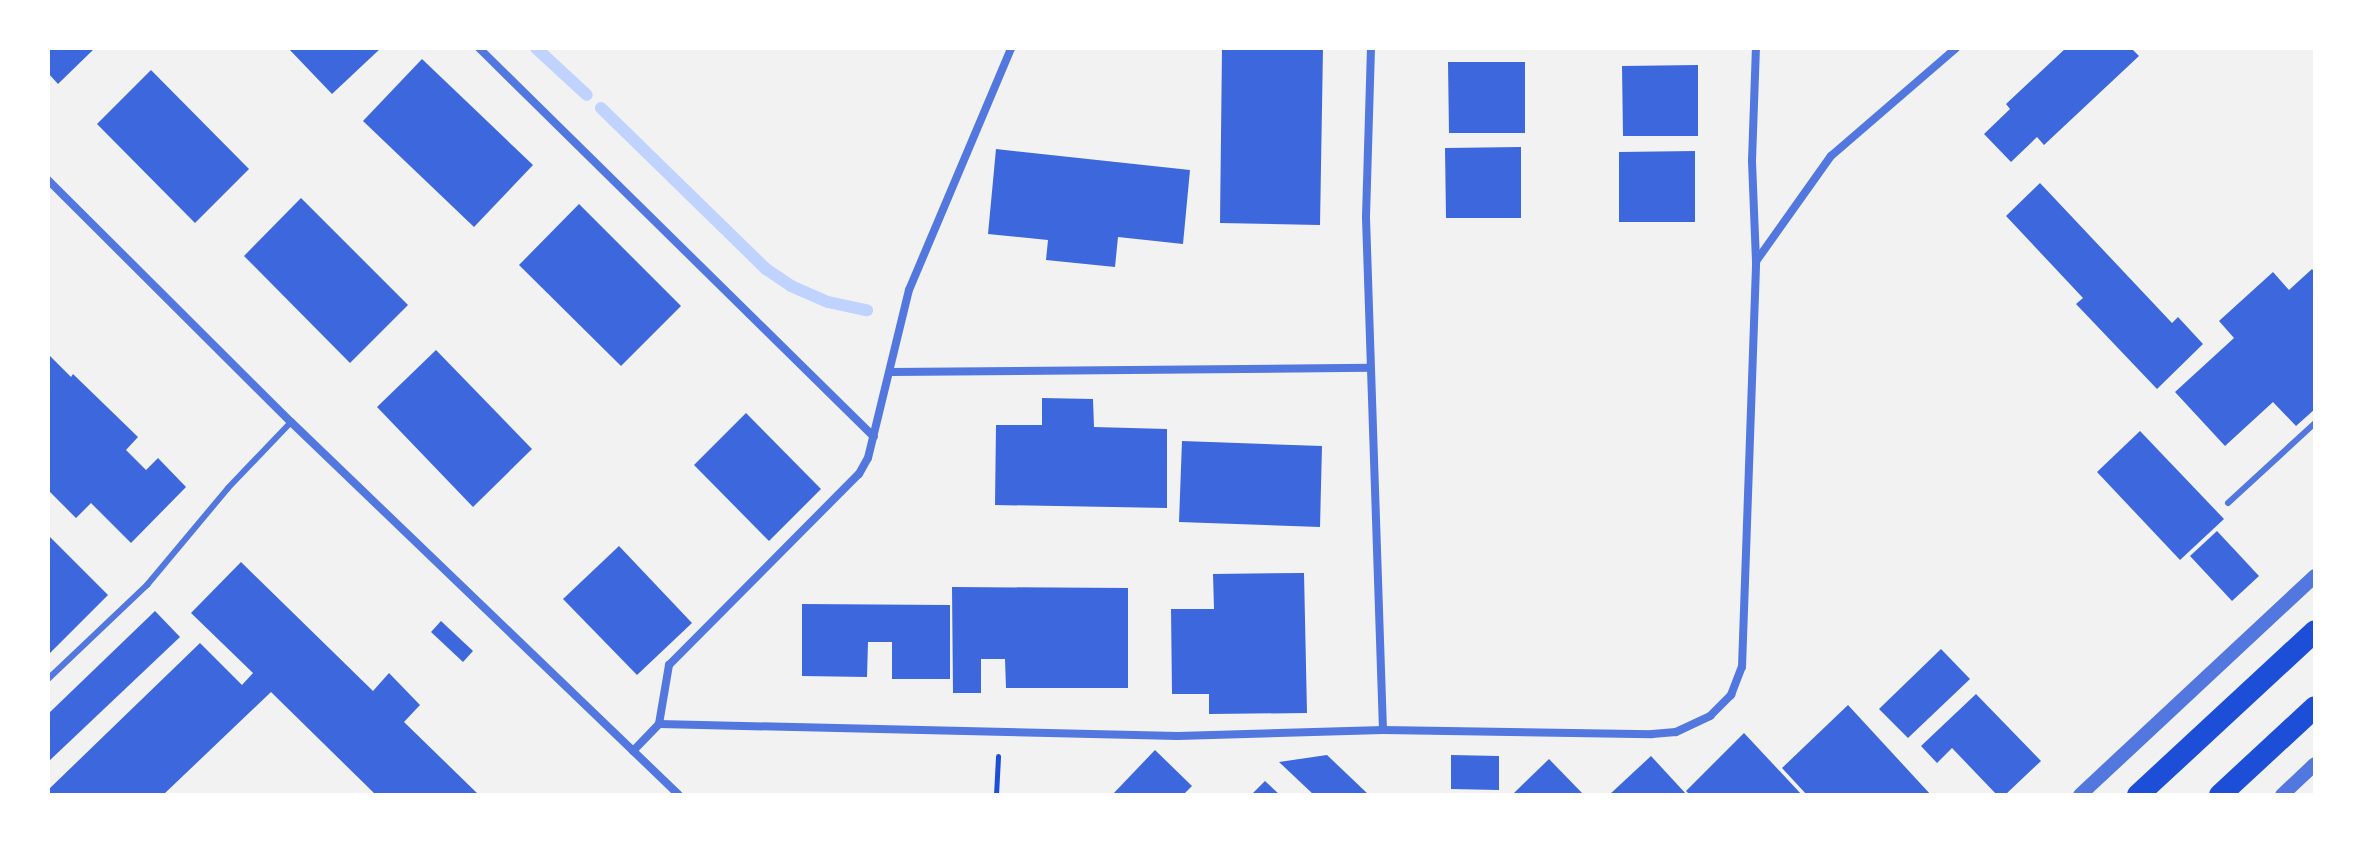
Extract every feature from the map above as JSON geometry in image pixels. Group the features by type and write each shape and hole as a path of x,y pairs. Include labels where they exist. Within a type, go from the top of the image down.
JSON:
{"highway":[{"path":"2138,795 2315,631"},
{"path":"2220,795 2315,707"}],"street":[{"path":"479,48 874,437"},
{"path":"633,751 659,724 669,665 859,474 874,437 909,290 1011,48"},
{"path":"1371,48 1366,218 1383,730"},
{"path":"659,724 1178,736 1383,730 1652,734 1676,732 1710,716 1731,695 1742,667 1756,261 1752,161 1756,48"},
{"path":"1756,261 1831,156 1956,48"},
{"path":"48,180 291,422 679,795"},
{"path":"890,372 1370,368"},
{"path":"2080,795 2315,576"},
{"path":"2282,795 2315,764"}],"lane":[{"path":"48,679 147,585 228,488 291,422"},
{"path":"2228,503 2315,423"}],"path":[{"path":"996,795 999,731"}],"building":[{"path":"48,48 95,48 58,84 48,73"},
{"path":"288,48 381,48 332,94"},
{"path":"1222,48 1323,48 1320,225 1220,223"},
{"path":"2066,48 2131,48 2139,56 2044,145 2037,137 2011,162 1984,134 2010,109 2006,104"},
{"path":"422,59 533,165 474,227 363,121"},
{"path":"1448,62 1525,62 1525,133 1449,133"},
{"path":"1698,65 1698,136 1623,136 1622,66"},
{"path":"151,70 249,169 195,223 97,124"},
{"path":"1521,147 1521,218 1446,218 1445,148"},
{"path":"996,149 1190,170 1183,244 1118,237 1115,267 1046,260 1048,240 988,234"},
{"path":"1695,151 1695,222 1619,222 1619,152"},
{"path":"2040,183 2172,323 2178,317 2203,344 2157,389 2076,304 2083,298 2006,216"},
{"path":"301,198 408,305 350,363 244,256"},
{"path":"579,204 681,306 621,366 519,265"},
{"path":"2312,269 2315,273 2315,409 2296,426 2273,402 2225,446 2175,392 2234,338 2219,321 2273,272 2289,290"},
{"path":"436,350 532,449 473,507 377,407"},
{"path":"48,354 138,437 126,450 146,470 158,458 186,487 131,543 91,503 76,518 48,490"},
{"path":"1042,398 1093,399 1094,427 1167,429 1167,508 995,505 996,425 1042,425"},
{"path":"746,413 821,489 769,541 694,465"},
{"path":"2140,431 2224,519 2180,560 2097,472"},
{"path":"1182,441 1322,446 1320,527 1179,522"},
{"path":"2217,531 2259,576 2232,601 2190,556"},
{"path":"48,535 108,595 48,655"},
{"path":"619,546 692,623 637,675 563,599"},
{"path":"241,562 373,691 389,673 420,705 404,722 479,795 376,795 271,692 163,795 48,795 48,790 200,643 242,685 253,673 191,613"},
{"path":"1304,573 1307,713 1209,714 1209,694 1172,694 1171,609 1214,609 1213,574"},
{"path":"952,587 1128,588 1128,688 1006,688 1005,659 981,659 981,693 953,693"},
{"path":"802,604 950,605 950,679 892,679 892,642 868,642 867,677 802,676"},
{"path":"155,611 180,637 48,762 48,714"},
{"path":"441,621 473,651 463,662 431,632"},
{"path":"1941,649 1970,679 1908,738 1879,709"},
{"path":"1976,694 2041,761 2005,795 1997,795 1952,748 1937,763 1921,746"},
{"path":"1848,705 1931,795 1807,795 1782,768"},
{"path":"1744,733 1802,795 1690,795 1686,791"},
{"path":"1155,750 1192,786 1183,795 1112,795"},
{"path":"1327,755 1369,795 1314,795 1279,762"},
{"path":"1451,755 1499,756 1499,790 1451,789"},
{"path":"1651,756 1687,795 1609,795"},
{"path":"1549,759 1584,795 1514,793"},
{"path":"1265,781 1280,795 1251,795"}],"waterway":[{"path":"536,48 587,95"},
{"path":"601,108 766,269 791,286 828,302 867,310"}]}
